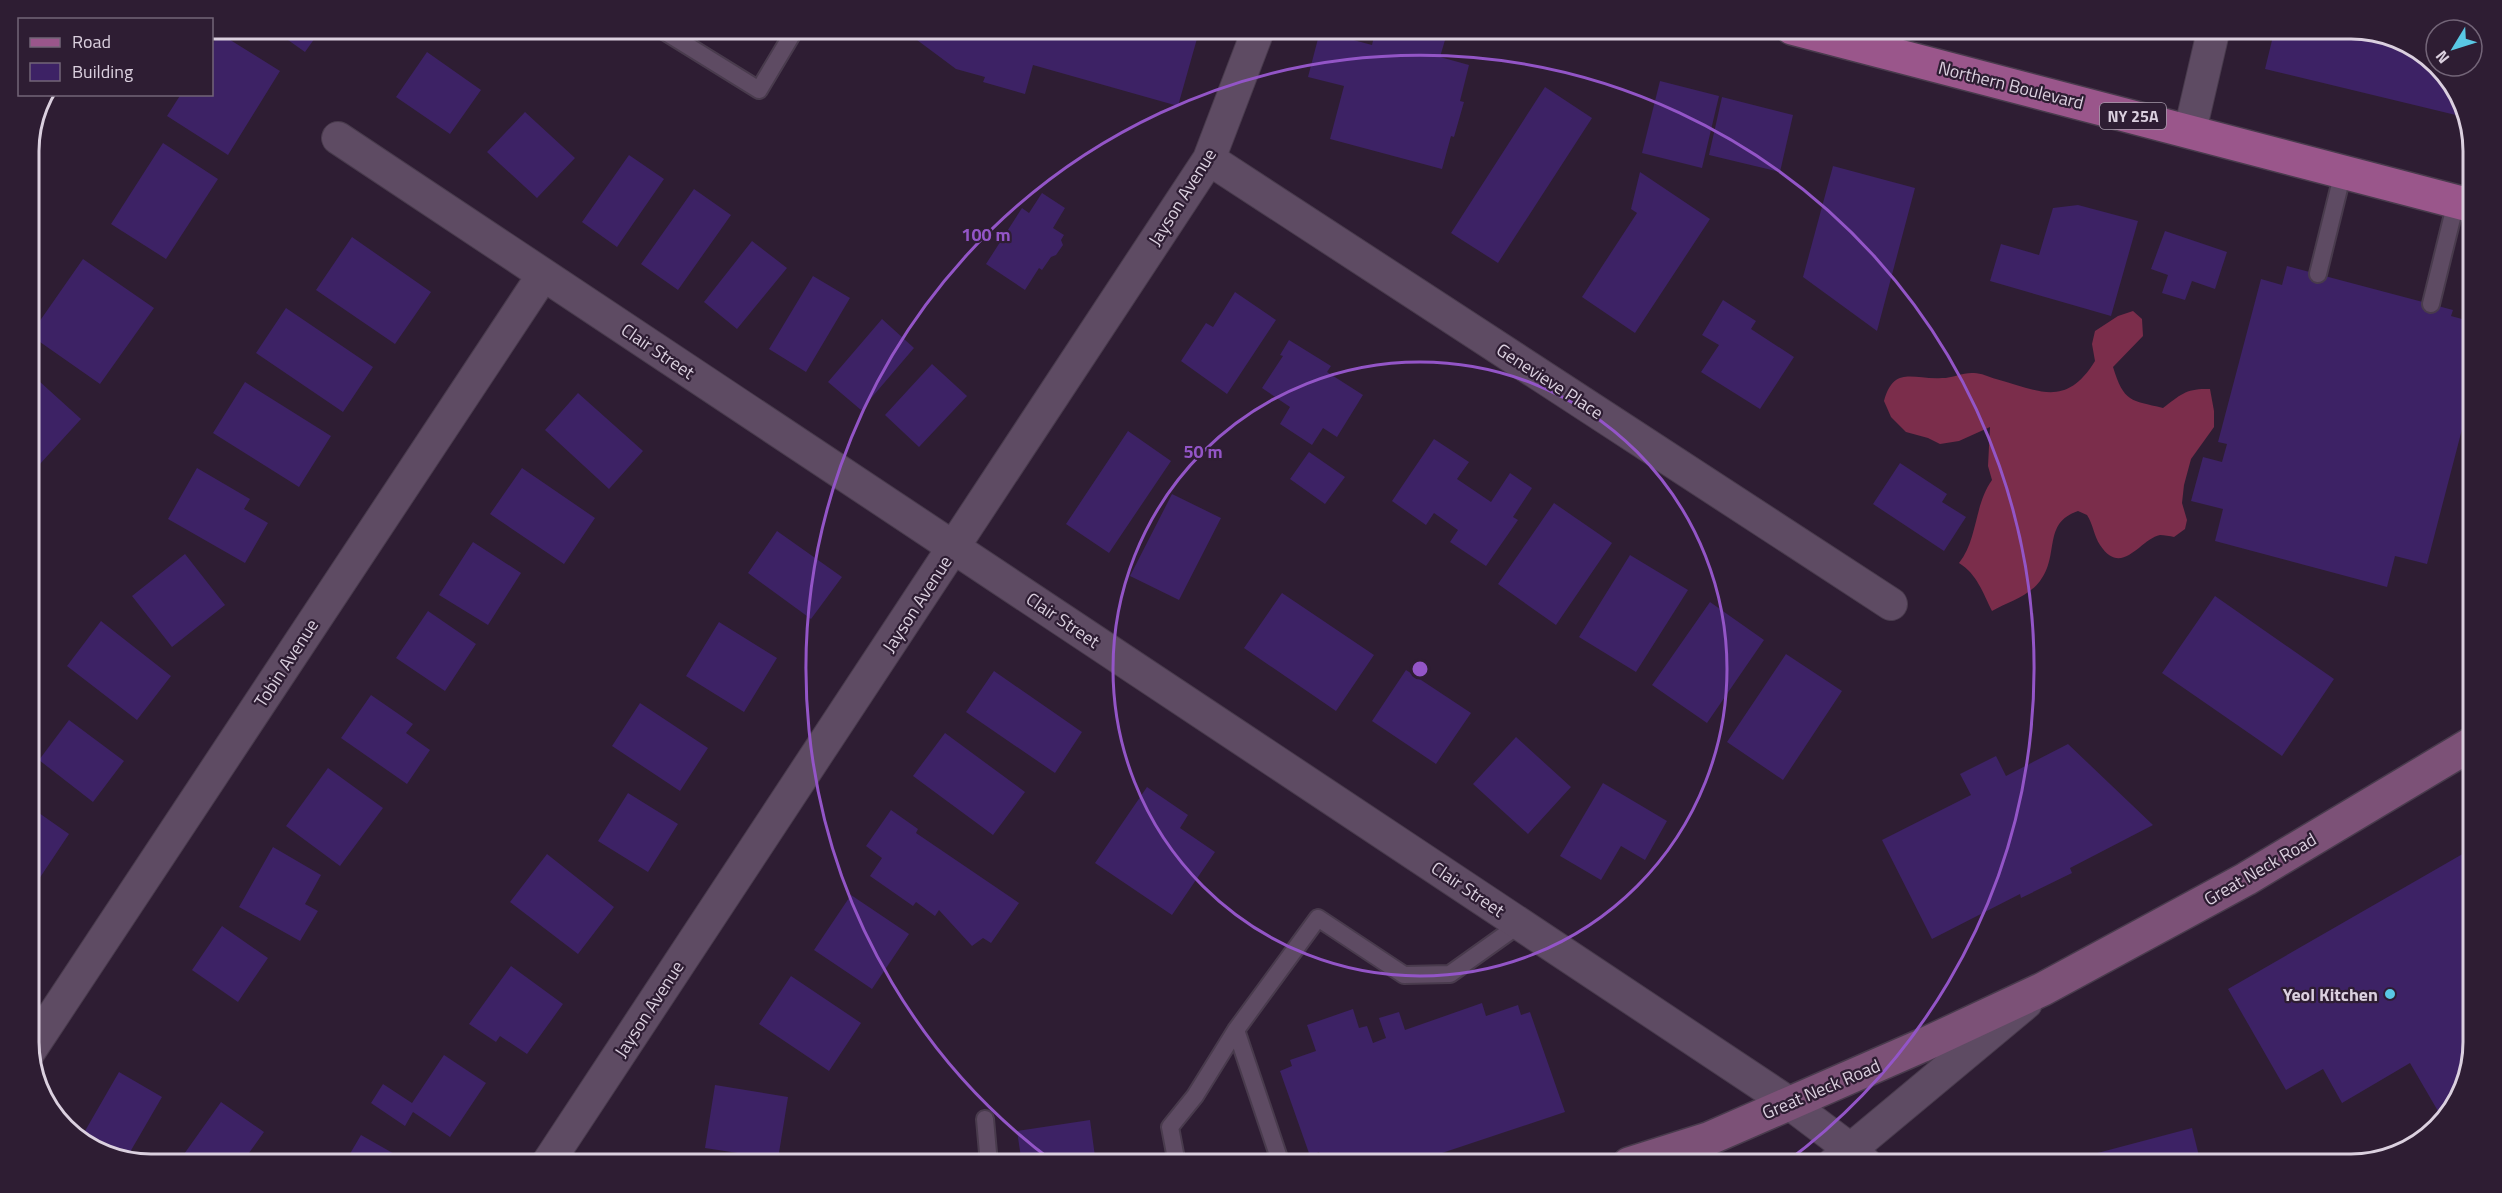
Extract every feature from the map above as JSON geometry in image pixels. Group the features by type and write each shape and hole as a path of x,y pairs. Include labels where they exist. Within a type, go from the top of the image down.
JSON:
{"main road":[{"name":"Northern Boulevard","path":"1835,39 2463,203"},
{"name":"Great Neck Road","path":"1659,1154 1708,1138 1921,1046 2043,989 2246,879 2463,749"}],"street":[{"name":"Jayson Avenue","path":"554,1154 1209,159 1254,39"},
{"path":"2190,131 2211,39"},
{"name":"Clair Street","path":"338,138 1789,1103 1845,1154"},
{"name":"Genevieve Place","path":"1209,159 1891,603"},
{"name":"Tobin Avenue","path":"39,1037 543,275"},
{"name":"Great Neck Road","path":"1856,1154 2043,989"}],"lane":[{"path":"677,39 759,90 789,39"},
{"path":"2318,274 2343,172"},
{"path":"2431,304 2463,210"},
{"path":"1175,1154 1170,1127 1195,1096 1236,1030 1318,918 1404,975 1450,975 1520,924"},
{"path":"1236,1030 1278,1154"},
{"path":"985,1119 988,1154"}],"shaded area":[{"path":"2133,311 2142,319 2143,336 2113,367 2125,394 2136,401 2163,408 2185,393 2210,389 2214,427 2191,459 2182,503 2187,520 2185,529 2174,537 2160,535 2131,554 2116,558 2108,554 2100,545 2087,515 2078,511 2067,516 2060,523 2055,532 2046,571 2035,587 1992,611 1975,578 1959,563 1970,543 1982,500 1992,480 1988,466 1990,427 1959,441 1940,444 1906,432 1891,417 1884,401 1888,390 1899,378 1942,378 1977,373 2039,391 2063,391 2084,376 2095,361 2092,344 2095,331 2118,316"}],"building":[{"path":"216,39 229,39 280,71 228,155 167,116 180,96 213,96 213,43"},
{"path":"287,39 314,39 305,52"},
{"path":"916,39 1197,39 1178,106 1033,65 1025,94 983,82 985,77 956,69"},
{"path":"1318,39 1350,39 1372,45 1373,39 1441,39 1445,40 1440,57 1469,65 1460,101 1464,102 1442,169 1330,139 1344,86 1308,77"},
{"path":"2272,39 2359,39 2401,50 2424,66 2424,78 2436,78 2452,101 2457,115 2265,69"},
{"path":"427,52 481,90 450,134 396,97"},
{"path":"1660,81 1719,96 1702,168 1642,153"},
{"path":"1545,87 1592,118 1498,263 1451,233"},
{"path":"1722,97 1793,115 1780,172 1709,155"},
{"path":"525,112 575,158 537,198 487,152"},
{"path":"163,143 218,179 166,259 111,224"},
{"path":"629,155 664,179 617,247 582,222"},
{"path":"1833,166 1915,188 1877,331 1803,277"},
{"path":"1640,172 1710,219 1635,333 1582,297 1637,213 1631,209"},
{"path":"694,189 731,215 678,290 641,264"},
{"path":"1042,193 1065,208 1053,228 1064,235 1061,240 1063,245 1042,270 1039,268 1025,290 986,264 1022,208 1029,213"},
{"path":"2078,205 2138,221 2111,316 1990,281 2001,244 2039,255 2053,208"},
{"path":"2165,231 2227,252 2215,289 2192,281 2185,300 2162,293 2168,275 2151,269"},
{"path":"352,237 431,292 395,344 316,290"},
{"path":"752,241 787,268 737,329 704,302"},
{"path":"83,259 154,308 100,384 39,341 39,322"},
{"path":"2287,266 2453,310 2451,316 2463,319 2463,425 2427,564 2395,556 2387,587 2215,541 2223,509 2191,501 2203,457 2222,462 2227,444 2218,442 2261,279 2282,285"},
{"path":"813,276 850,298 806,372 769,349"},
{"path":"1235,292 1276,320 1227,394 1181,361 1206,323 1213,327"},
{"path":"1723,300 1756,321 1751,329 1794,357 1760,409 1701,372 1719,345 1702,335"},
{"path":"286,308 373,367 343,412 256,353"},
{"path":"882,319 914,348 861,410 828,382"},
{"path":"1289,340 1331,366 1327,372 1363,395 1337,437 1323,428 1312,445 1280,424 1290,407 1262,388 1283,356 1280,355"},
{"path":"932,364 967,396 919,447 885,415"},
{"path":"39,381 81,419 39,465"},
{"path":"245,382 331,436 299,487 213,433"},
{"path":"578,393 643,451 609,489 545,430"},
{"path":"1128,431 1171,461 1109,553 1066,524"},
{"path":"1434,439 1469,462 1457,479 1491,502 1510,473 1532,488 1513,517 1518,520 1486,566 1450,542 1458,530 1434,513 1426,525 1392,501"},
{"path":"1309,452 1345,477 1325,504 1290,479"},
{"path":"1900,463 1947,494 1942,502 1966,517 1944,551 1873,504"},
{"path":"197,468 250,499 244,509 268,523 245,563 168,519"},
{"path":"522,468 595,518 564,564 490,514"},
{"path":"1172,494 1221,518 1179,600 1130,576"},
{"path":"1554,503 1612,543 1556,625 1498,584"},
{"path":"777,531 842,577 811,619 748,573"},
{"path":"473,542 521,573 488,625 439,595"},
{"path":"185,554 225,605 172,647 132,596"},
{"path":"1630,555 1688,590 1636,672 1579,637"},
{"path":"1282,593 1374,655 1336,711 1244,648"},
{"path":"2215,596 2334,679 2282,756 2162,673"},
{"path":"1710,602 1764,640 1707,723 1652,685"},
{"path":"428,611 476,644 445,691 396,658"},
{"path":"101,621 171,676 137,720 67,666"},
{"path":"719,622 777,658 744,712 686,676"},
{"path":"1786,654 1842,691 1783,780 1727,742"},
{"path":"1406,670 1471,713 1436,764 1372,721"},
{"path":"994,671 1082,732 1055,773 966,712"},
{"path":"371,695 413,724 406,733 430,750 407,784 341,738"},
{"path":"640,703 708,748 680,791 612,746"},
{"path":"69,720 124,761 93,802 39,760"},
{"path":"945,733 1025,792 993,835 913,776"},
{"path":"1516,737 1571,787 1528,834 1473,784"},
{"path":"2068,744 2153,825 2070,868 2072,873 2021,898 2020,894 1932,939 1882,840 1971,795 1960,774 1996,756 2006,776"},
{"path":"328,768 383,808 340,866 286,826"},
{"path":"1603,783 1667,821 1645,860 1621,846 1601,880 1560,856"},
{"path":"1147,787 1188,815 1180,828 1215,852 1172,915 1095,863"},
{"path":"628,793 678,824 648,872 598,841"},
{"path":"891,810 918,829 916,833 1019,903 991,943 983,938 972,946 939,910 935,916 916,902 913,906 870,876 882,858 866,846"},
{"path":"39,813 69,834 39,879"},
{"path":"273,847 321,875 305,904 318,911 300,941 239,907"},
{"path":"547,854 614,907 578,954 510,902"},
{"path":"2463,854 2462,1057 2452,1092 2438,1112 2410,1063 2342,1103 2323,1069 2286,1090 2228,989"},
{"path":"851,895 909,934 872,989 814,950"},
{"path":"222,926 268,958 238,1002 192,970"},
{"path":"511,966 563,1004 527,1054 500,1036 496,1042 469,1024"},
{"path":"791,976 861,1023 829,1071 759,1024"},
{"path":"1482,1003 1486,1016 1518,1005 1521,1015 1530,1012 1565,1112 1439,1154 1320,1154 1319,1152 1309,1154 1280,1071 1292,1066 1290,1060 1316,1051 1307,1025 1353,1009 1359,1028 1367,1026 1373,1043 1386,1038 1379,1018 1399,1012 1405,1030"},
{"path":"444,1055 486,1083 450,1137 413,1112 405,1126 371,1103 383,1084 412,1103"},
{"path":"119,1072 162,1097 130,1152 101,1143 85,1132"},
{"path":"715,1085 788,1097 779,1154 745,1154 705,1148"},
{"path":"221,1102 264,1132 248,1154 184,1154"},
{"path":"1090,1120 1095,1154 1020,1154 1017,1131"},
{"path":"2192,1128 2198,1154 2094,1154"},
{"path":"361,1135 394,1154 350,1154"}],"place":[{"name":"Yeol Kitchen","path":"2390,994"}]}
